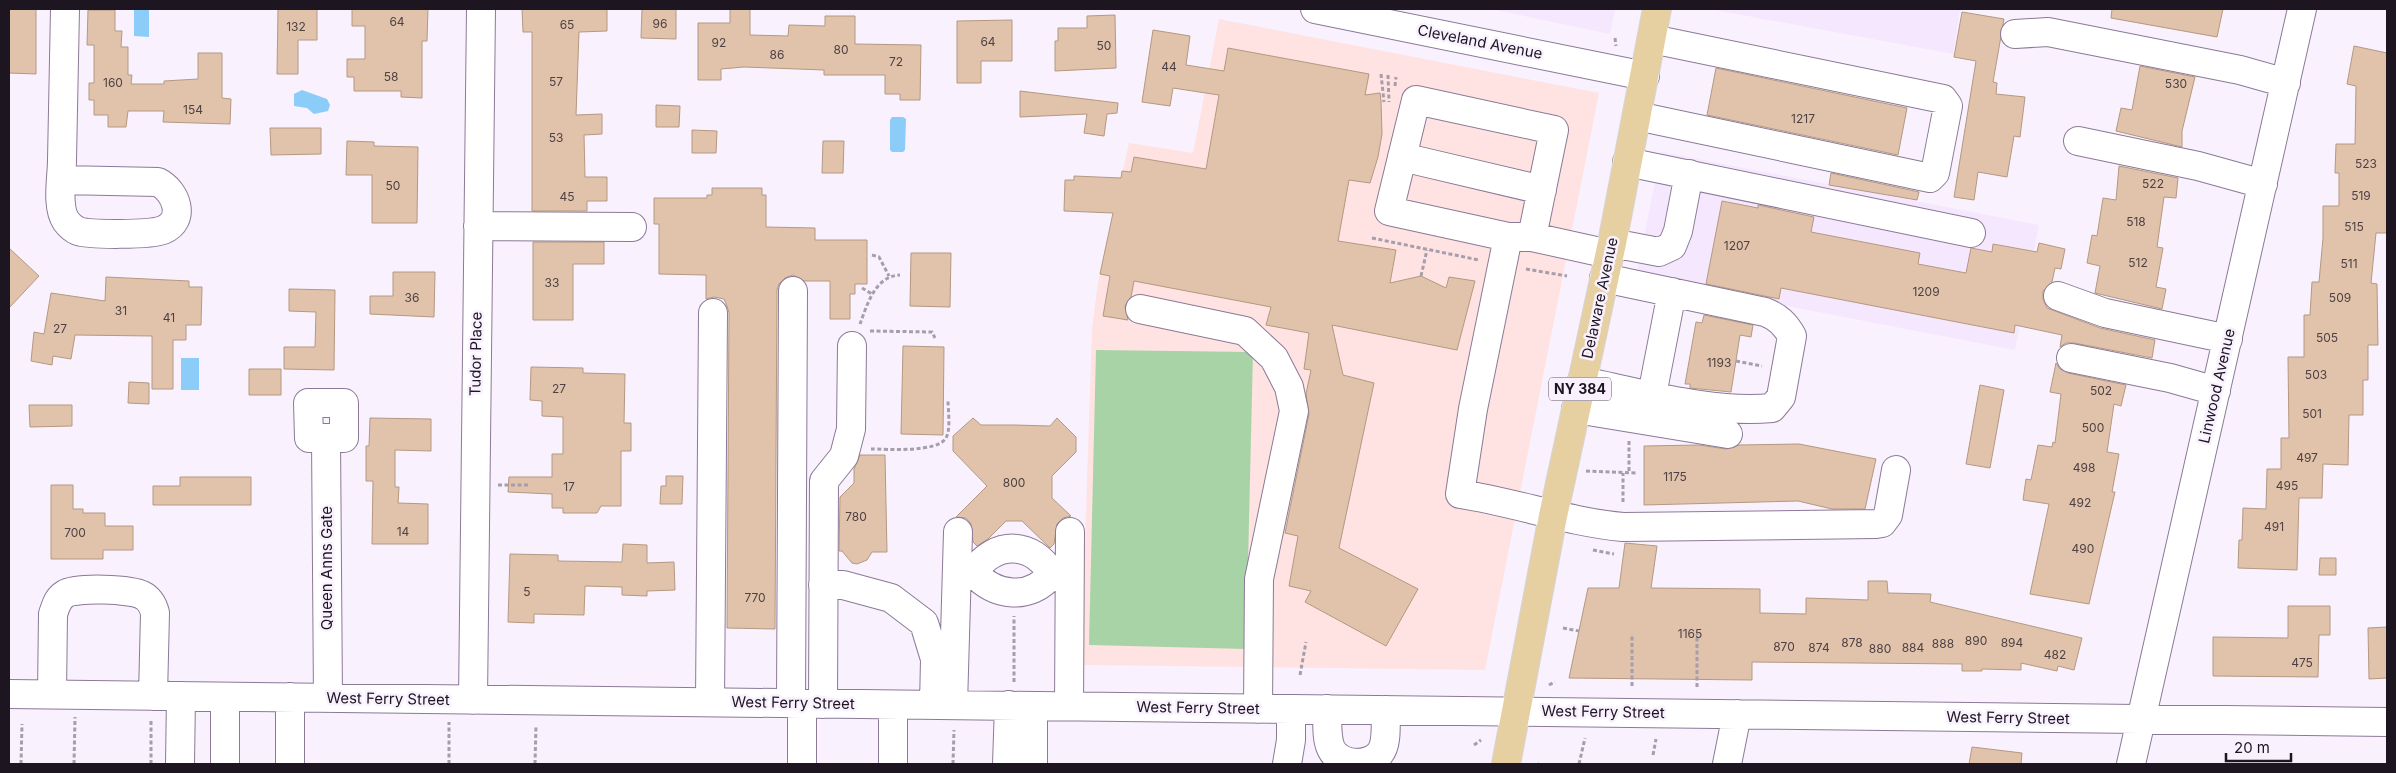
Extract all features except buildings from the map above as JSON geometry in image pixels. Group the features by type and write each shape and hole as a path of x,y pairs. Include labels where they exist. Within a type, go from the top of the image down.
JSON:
{"main road":[{"name":"Delaware Avenue","path":"1506,764 1553,516 1628,162 1657,9"}],"street":[{"path":"62,180 65,9"},
{"name":"Tudor Place","path":"472,700 481,9"},
{"name":"Cleveland Avenue","path":"1315,9 1645,76"},
{"name":"Linwood Avenue","path":"2131,764 2302,9"},
{"path":"2015,34 2048,32 2240,70 2286,83"},
{"path":"1637,116 1930,178 1935,173 1948,106 1942,100 1652,39"},
{"path":"1582,381 1747,411 1772,408 1781,397 1791,350 1792,336 1785,324 1776,316 1672,292 1608,258 1520,237 1389,211 1416,100 1554,130 1542,190 1520,237 1473,408 1460,494 1496,499 1553,516 1585,523 1623,527 1882,524 1888,515 1896,470"},
{"path":"2078,140 2198,166 2263,184"},
{"path":"1402,157 1542,190"},
{"path":"1628,162 1971,233"},
{"path":"1608,258 1659,252 1672,246 1678,231 1689,174"},
{"path":"478,226 632,227"},
{"path":"793,291 805,703 802,764"},
{"path":"1652,395 1672,292"},
{"path":"2058,296 2105,313 2228,339"},
{"path":"1140,309 1245,331 1274,358 1289,387 1294,411 1259,579 1258,709"},
{"path":"710,702 713,313"},
{"path":"805,703 823,585 824,481 844,456 851,429 855,338"},
{"path":"2071,358 2170,378 2216,391"},
{"path":"1576,408 1728,434"},
{"name":"Queen Anns Gate","path":"326,438 328,698"},
{"path":"947,711 965,572 958,532"},
{"path":"1069,706 1061,574 1070,532"},
{"path":"965,572 990,554 1014,548 1026,550 1037,556 1061,574"},
{"path":"965,572 991,588 1014,593 1035,588 1061,574"},
{"path":"823,585 843,585 891,598 924,622 947,711"},
{"path":"52,694 53,614 57,602 63,595 72,590 140,594 153,605 155,614 152,704"},
{"name":"West Ferry Street","path":"9,694 52,694 152,704 181,696 805,703 893,705 947,711 1018,699 1069,706 2387,722"},
{"path":"180,764 181,696"},
{"path":"225,697 225,764"},
{"path":"290,697 290,764"},
{"path":"1008,764 1018,699"},
{"path":"1018,699 1033,764"},
{"path":"893,705 893,764"},
{"path":"1287,764 1291,740 1291,709"},
{"path":"1328,709 1328,740 1335,756 1346,762 1360,763 1372,760 1381,752 1384,743 1386,710"},
{"path":"1727,764 1737,714"}],"path":[{"path":"1615,38 1616,46"},
{"path":"1381,74 1386,102 1388,75"},
{"path":"1372,238 1480,261"},
{"path":"1421,276 1429,241"},
{"path":"872,255 879,256 889,276"},
{"path":"1522,268 1567,276"},
{"path":"900,274 889,276 872,294 855,338 928,332 932,332 935,338"},
{"path":"862,288 872,294"},
{"path":"1736,361 1762,366"},
{"path":"877,449 917,448 942,442 947,436 948,400"},
{"path":"1629,432 1629,473"},
{"path":"1583,471 1636,473"},
{"path":"1623,473 1623,508"},
{"path":"496,485 528,485"},
{"path":"1014,613 1018,699"},
{"path":"1563,628 1579,631"},
{"path":"1632,634 1632,686"},
{"path":"1696,687 1697,634"},
{"path":"1300,675 1306,642"},
{"path":"1549,685 1555,682"},
{"path":"151,764 152,704"},
{"path":"74,764 75,710"},
{"path":"947,711 953,764"},
{"path":"449,717 449,764"},
{"path":"21,764 22,724"},
{"path":"535,764 536,724"},
{"path":"1579,764 1585,738"},
{"path":"1653,755 1656,739"},
{"path":"1474,745 1481,740"}],"shaded area":[{"path":"1491,9 1615,9 1610,34"},
{"path":"1710,9 1960,9 1953,54"},
{"path":"1219,19 1599,93 1485,670 1081,665 1092,329 1098,282 1129,143 1193,153"},
{"path":"1661,152 2039,225 2015,350 1636,277"}],"green space":[{"path":"1096,350 1253,352 1246,649 1089,645"}],"water":[{"path":"134,9 149,9 149,37 134,36"},
{"path":"302,90 327,99 330,105 328,111 314,114 307,108 294,106 294,94"},
{"path":"892,117 903,117 906,119 905,150 903,152 892,152 890,150 890,120"},
{"path":"181,358 199,358 199,390 181,390"}]}
